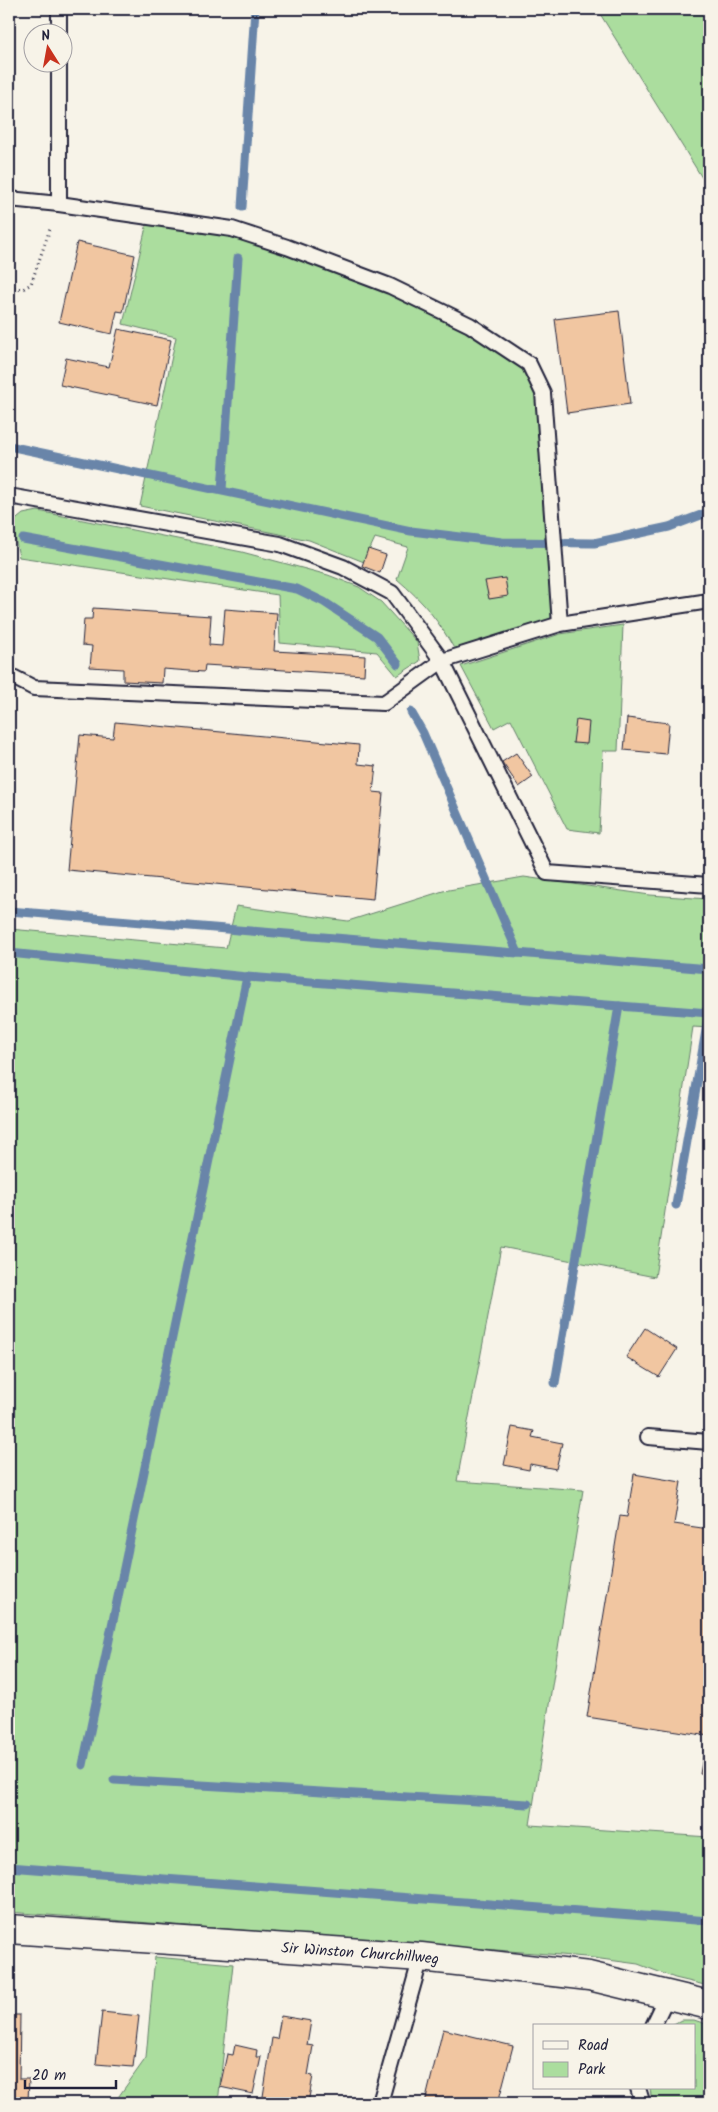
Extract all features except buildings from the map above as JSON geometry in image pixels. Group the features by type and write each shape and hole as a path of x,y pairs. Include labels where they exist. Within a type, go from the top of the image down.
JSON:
{"street":[{"name":"Sir Winston Churchillweg","path":"9,1929 421,1957 588,1976 709,2005"}],"lane":[{"path":"59,9 59,22"},
{"path":"59,72 59,204"},
{"path":"9,199 59,204 232,230 287,247 390,286 470,325 529,364 543,393 560,624"},
{"path":"9,496 280,544 343,567 392,593 442,661 547,873 709,885"},
{"path":"9,675 34,688 384,703 442,661 560,624 709,601"},
{"path":"648,1436 709,1442"},
{"path":"380,2103 421,1957"},
{"path":"654,2024 668,1995"},
{"path":"639,2090 641,2098 639,2103"}],"path":[{"path":"9,287 23,289 32,282 59,204"}],"green space":[{"path":"597,9 709,9 709,189"},
{"path":"147,223 233,235 386,290 468,330 526,367 538,396 554,621 456,652 430,612 397,579 408,547 375,538 364,562 309,540 140,506 176,337 123,324"},
{"path":"38,511 242,552 328,575 359,587 381,602 417,642 420,661 397,676 377,652 280,643 278,595 19,557 12,523 23,514"},
{"path":"623,625 618,751 603,751 599,833 567,829 511,719 494,728 461,666 560,634"},
{"path":"524,877 650,895 709,899 709,1028 693,1027 655,1277 501,1247 457,1481 583,1490 530,1825 709,1837 709,1986 675,1978 638,1964 586,1957 9,1912 9,929 226,948 236,906 348,921 443,891"},
{"path":"155,1957 233,1964 218,2103 114,2103 146,2058"},
{"path":"681,2020 694,2020 709,2025 709,2103 652,2103 650,2090 696,2090 696,2024 674,2024"}],"waterway":[{"path":"242,207 255,9"},
{"path":"222,490 238,258"},
{"path":"9,446 411,531 502,542 594,543 669,527 709,512"},
{"path":"23,539 297,589 324,602 377,637 398,664"},
{"path":"411,712 423,733 518,953"},
{"path":"9,911 709,969"},
{"path":"9,953 247,977 83,1765"},
{"path":"247,977 709,1013"},
{"path":"555,1383 619,1006"},
{"path":"676,1205 709,1013"},
{"path":"114,1780 528,1804"},
{"path":"9,1867 709,1921"}]}
